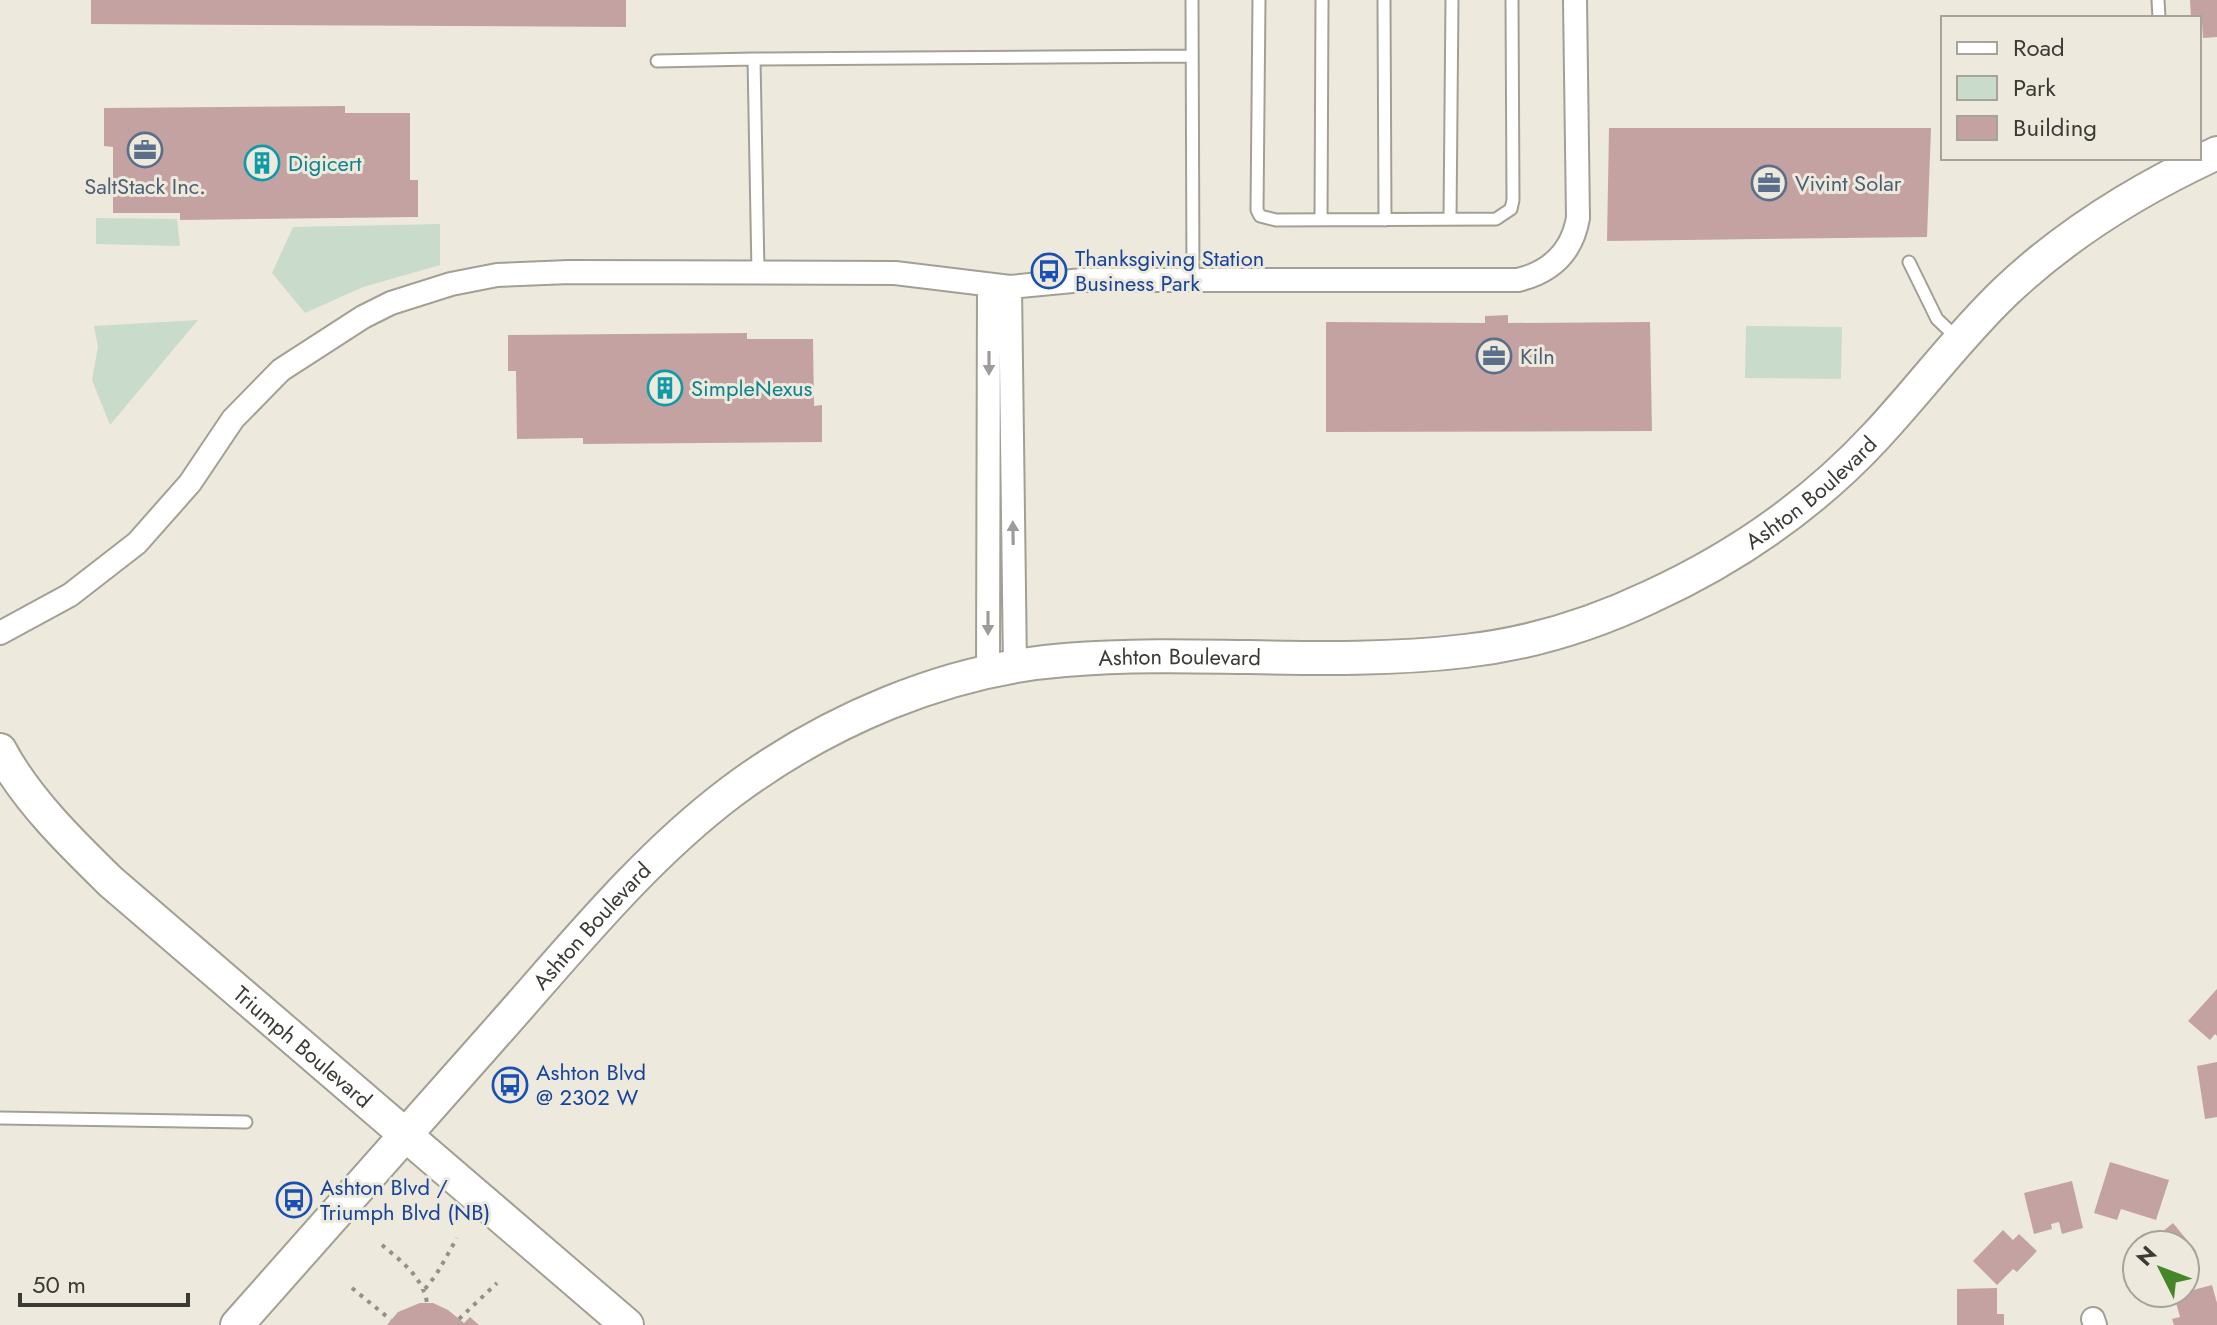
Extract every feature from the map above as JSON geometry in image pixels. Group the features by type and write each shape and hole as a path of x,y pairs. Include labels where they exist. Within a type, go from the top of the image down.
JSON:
{"street":[{"path":"0,633 70,595 134,546 173,505 233,419 259,390 293,361 363,317 426,291 497,275 569,272 895,273 923,274 999,286 1083,280 1518,280 1546,270 1566,252 1578,218 1575,0"},
{"name":"Ashton Boulevard","path":"237,1325 649,865 731,792 778,760 837,727 907,696 1001,670 1057,660 1129,656 1316,658 1452,652 1519,642 1589,622 1663,591 1716,564 1772,529 1823,487 1876,436 1958,339 2009,288 2050,253 2138,193 2217,153"},
{"path":"999,286 1001,670"},
{"name":"Triumph Boulevard","path":"0,750 53,821 111,882 627,1325"}],"lane":[{"path":"1192,0 1193,280"},
{"path":"1259,0 1257,210 1260,216 1276,220 1496,219 1511,209 1512,0"},
{"path":"1321,220 1322,0"},
{"path":"1384,0 1385,220"},
{"path":"1450,219 1452,0"},
{"path":"657,61 1192,56"},
{"path":"754,59 758,272"},
{"path":"1909,262 1937,319 1958,339"},
{"path":"0,1118 246,1122"}],"path":[{"path":"425,1289 457,1238"},
{"path":"382,1245 408,1267 425,1289 427,1303"},
{"path":"459,1319 497,1283"},
{"path":"352,1288 391,1320"}],"green space":[{"path":"96,218 177,219 180,246 96,244"},
{"path":"440,224 440,265 363,287 305,313 272,273 293,227"},
{"path":"198,320 110,425 92,380 98,347 94,326"},
{"path":"1746,326 1842,327 1841,379 1745,378"}],"building":[{"path":"91,0 626,0 626,27 91,24"},
{"path":"2190,0 2217,0 2217,37 2203,38 2201,16 2191,16"},
{"name":"Digicert","path":"345,106 345,113 410,113 410,180 418,180 418,217 180,220 180,213 113,213 113,147 104,146 104,108"},
{"name":"Vivint Solar","path":"1609,128 1931,128 1927,237 1607,241"},
{"path":"1508,315 1508,323 1650,322 1652,431 1326,432 1326,322 1485,323 1485,316"},
{"name":"SimpleNexus","path":"747,333 747,339 813,339 814,406 822,405 822,442 583,444 583,438 517,439 516,371 508,371 508,335"},
{"path":"2217,989 2217,1036 2215,1034 2210,1040 2188,1021"},
{"path":"2217,1062 2217,1117 2205,1119 2197,1066"},
{"path":"2110,1162 2169,1180 2156,1220 2121,1209 2117,1220 2094,1213"},
{"path":"2072,1181 2083,1228 2062,1234 2059,1222 2051,1224 2052,1229 2034,1234 2024,1193"},
{"path":"2003,1230 2013,1240 2019,1234 2037,1251 2017,1272 2013,1269 1997,1285 1973,1261"},
{"path":"2212,1285 2217,1303 2217,1325 2174,1325 2172,1319 2180,1317 2178,1309 2201,1309 2201,1288"},
{"path":"1997,1288 1997,1314 2004,1314 2004,1325 1957,1325 1957,1289"},
{"path":"420,1303 433,1303 464,1323 470,1317 479,1325 387,1325 398,1312"}],"place":[{"name":"SaltStack Inc.","path":"145,150"},
{"name":"Digicert","path":"262,163"},
{"name":"Vivint Solar","path":"1769,183"},
{"name":"Thanksgiving Station Business Park","path":"1049,271"},
{"name":"Kiln","path":"1494,356"},
{"name":"SimpleNexus","path":"665,388"},
{"name":"Ashton Blvd @ 2302 W","path":"510,1085"},
{"name":"Ashton Blvd / Triumph Blvd (NB)","path":"294,1200"}]}
